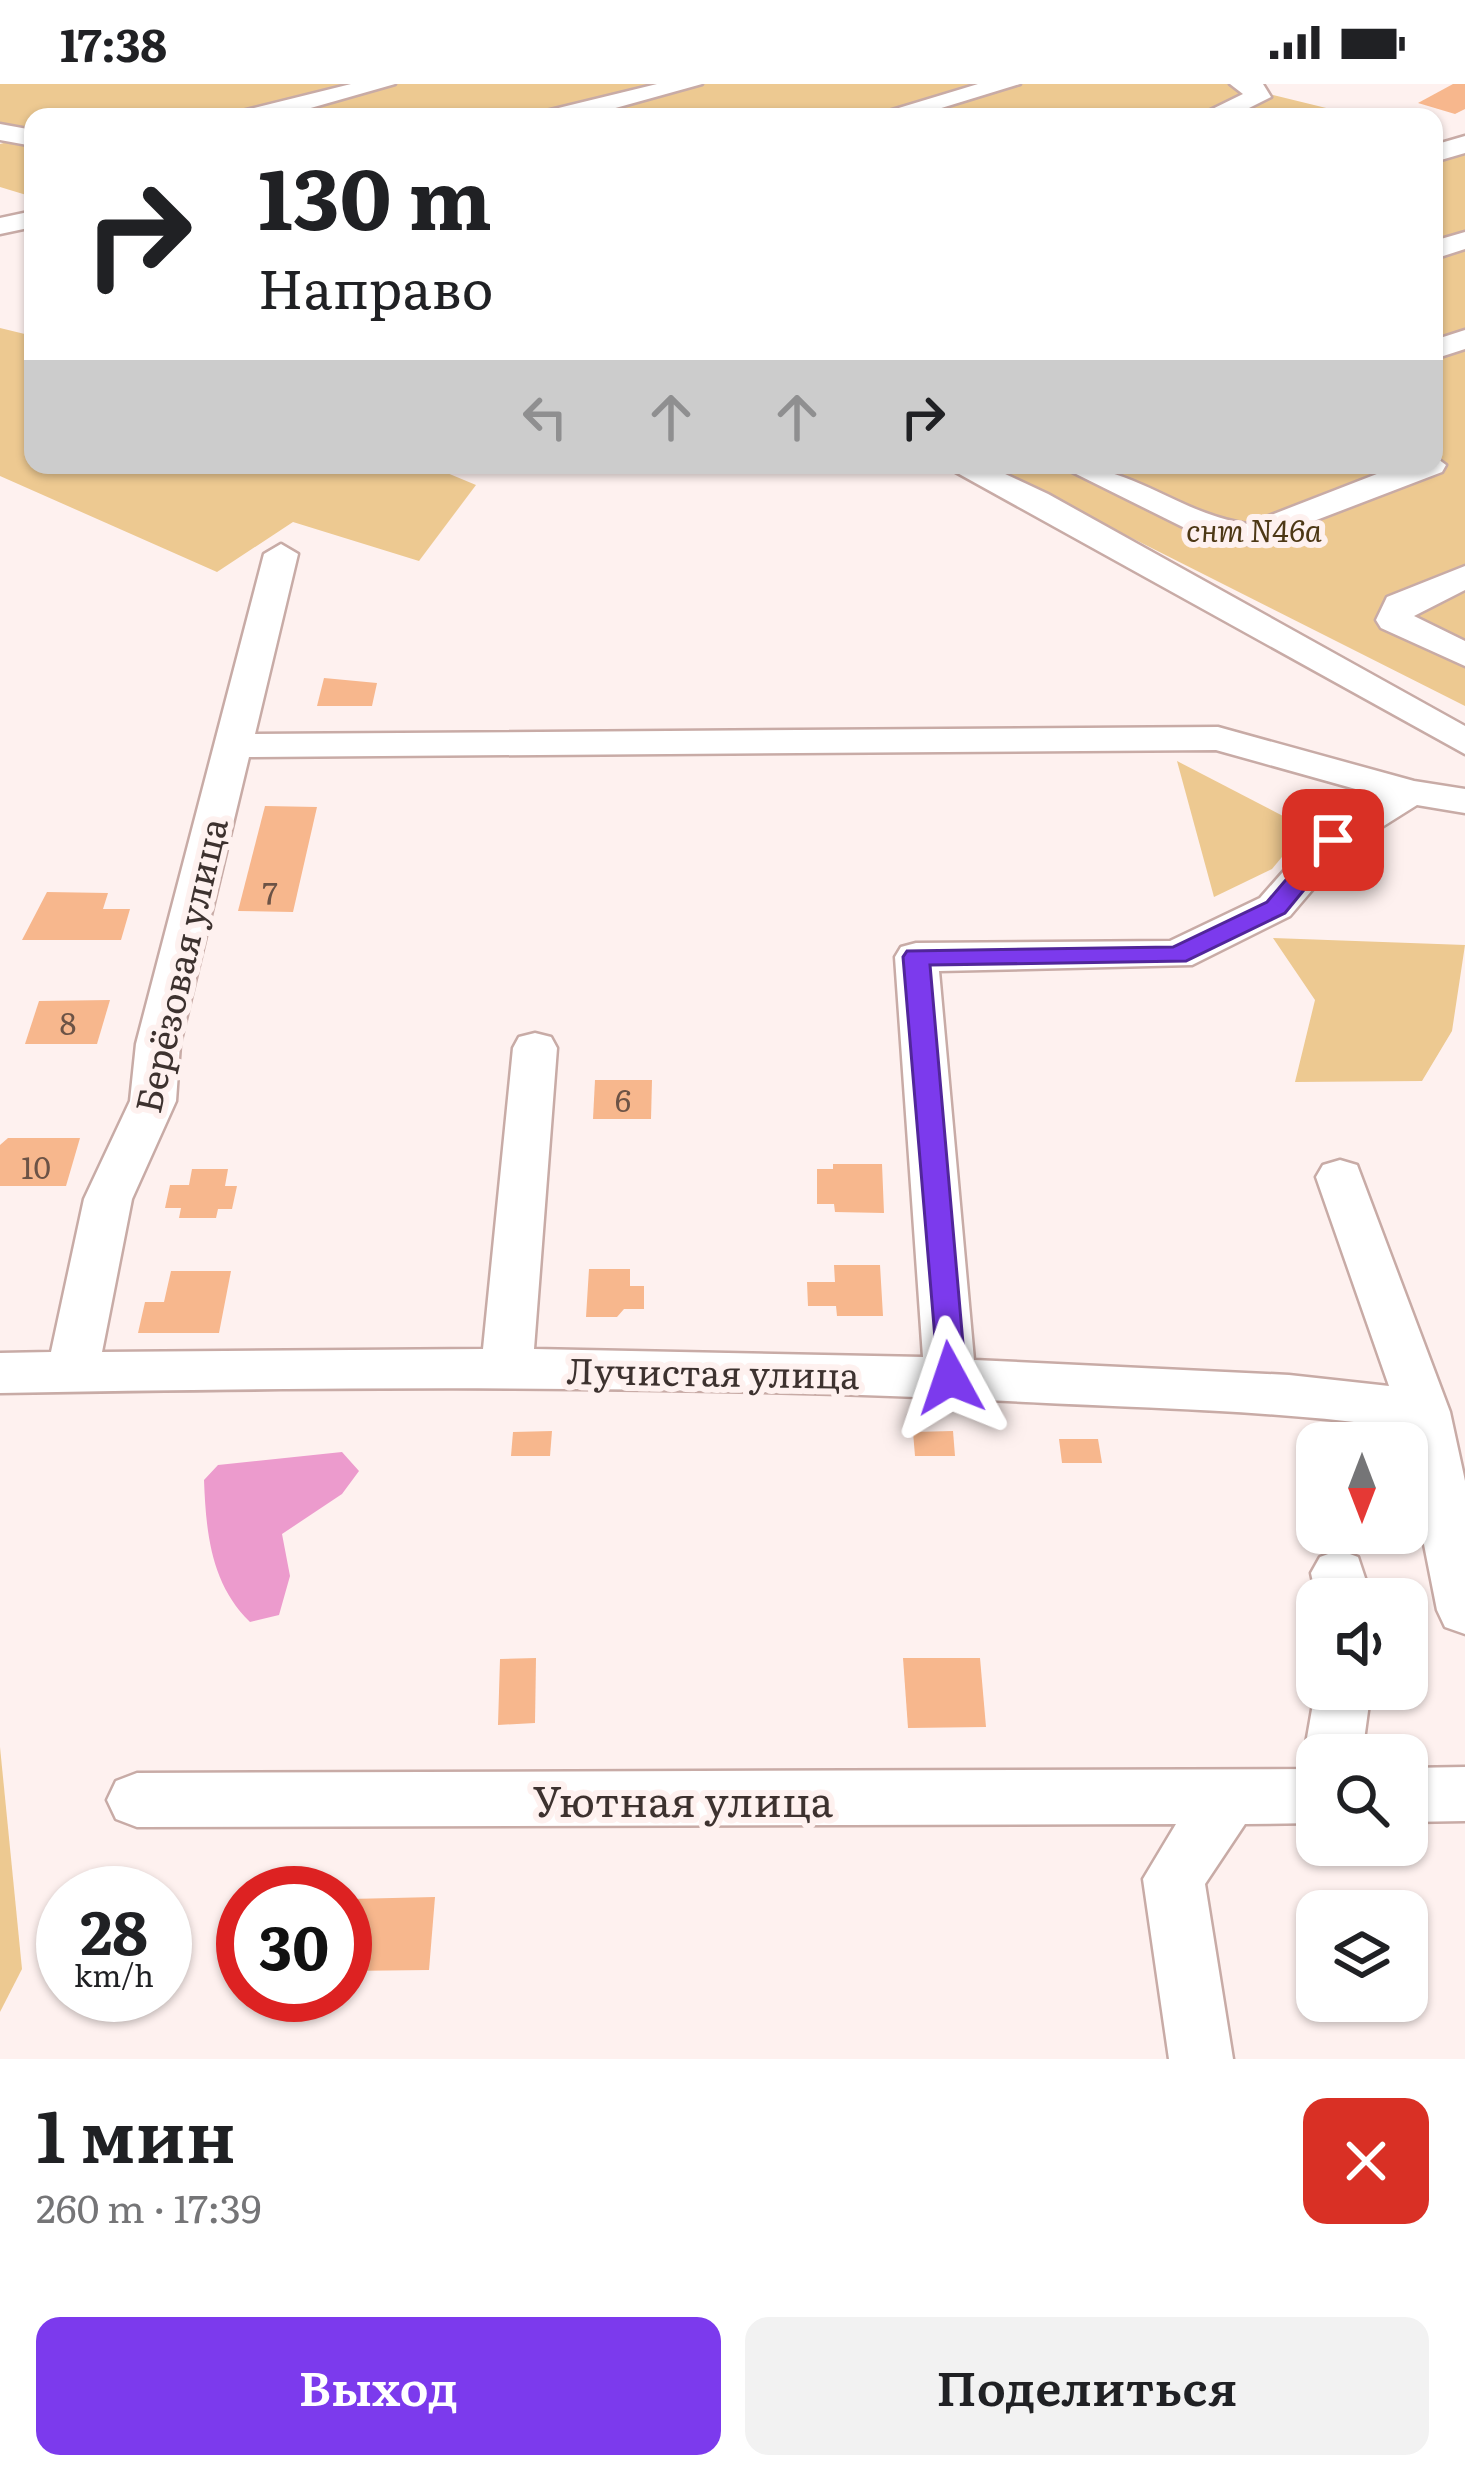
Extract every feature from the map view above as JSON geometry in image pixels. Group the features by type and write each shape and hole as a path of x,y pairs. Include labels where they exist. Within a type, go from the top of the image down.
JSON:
{"street":[{"path":"284,108 382,84"},
{"path":"589,108 689,84"},
{"path":"916,108 1007,84"},
{"path":"1231,108 1258,97 1252,87 1243,84"},
{"path":"978,474 1456,725"},
{"path":"1036,501 1083,474"},
{"path":"1106,474 1213,529 1251,535 1407,474"},
{"name":"Берёзовая улица","path":"72,1372 108,1199 153,1101 158,1044 281,554"},
{"path":"1465,577 1400,605 1394,620 1465,655"},
{"path":"232,746 1218,738 1410,792 1465,801"},
{"path":"950,1378 916,957 1177,955 1276,907 1333,840 1410,792"},
{"path":"506,1366 535,1048"},
{"path":"1340,1177 1424,1412 1465,1610"},
{"name":"Лучистая улица","path":"0,1373 506,1366 950,1378 1319,1396 1424,1412"},
{"path":"1428,1794 1465,1793"},
{"name":"Уютная улица","path":"137,1800 1296,1796"},
{"path":"1201,2059 1174,1880 1229,1797"}],"green space":[{"path":"0,84 1228,84 1326,108 24,108 24,129 0,125"},
{"path":"24,141 24,194 0,187 0,144"},
{"name":"снт N46а","path":"1443,146 1456,151 1465,148 1465,706 1005,474 1443,474"},
{"path":"0,328 24,334 24,474 450,474 476,485 419,561 293,522 217,572 0,476"},
{"path":"1177,761 1306,828 1272,869 1214,897"},
{"path":"1273,938 1465,945 1452,1031 1422,1081 1295,1082 1315,1000"},
{"path":"0,1747 22,1969 0,2012"}],"shaded area":[{"path":"342,1452 359,1471 342,1494 282,1534 290,1576 279,1615 250,1622 227,1591 213,1557 204,1480 218,1465"}],"building":[{"path":"1453,84 1465,84 1465,109 1455,114 1418,103"},
{"path":"324,678 377,683 372,706 317,706"},
{"path":"265,806 317,807 293,912 238,911"},
{"path":"47,892 108,893 103,909 130,909 121,940 22,940"},
{"path":"110,1000 97,1044 25,1044 39,1001"},
{"path":"595,1080 652,1080 651,1119 593,1119"},
{"path":"8,1138 80,1138 66,1186 0,1186 0,1145"},
{"path":"833,1164 882,1164 884,1213 835,1212 834,1204 817,1204 817,1169 833,1169"},
{"path":"192,1169 228,1169 225,1186 237,1186 232,1209 218,1209 216,1218 179,1218 181,1208 165,1208 170,1185 189,1185"},
{"path":"834,1265 880,1265 883,1316 837,1316 836,1306 808,1306 807,1282 835,1282"},
{"path":"589,1269 630,1269 630,1286 644,1286 644,1309 624,1309 617,1317 586,1317"},
{"path":"171,1271 231,1271 219,1333 138,1333 145,1302 164,1302"},
{"path":"552,1431 550,1456 511,1456 513,1432"},
{"path":"953,1431 955,1456 915,1456 913,1432"},
{"path":"1059,1439 1098,1439 1102,1463 1062,1463"},
{"path":"536,1658 535,1723 498,1725 500,1659"},
{"path":"903,1658 980,1658 986,1727 908,1728"},
{"path":"435,1897 429,1970 372,1971 372,1898"}],"route":[{"path":"950,1378 916,957 1177,955 1276,907 1333,840"}]}
